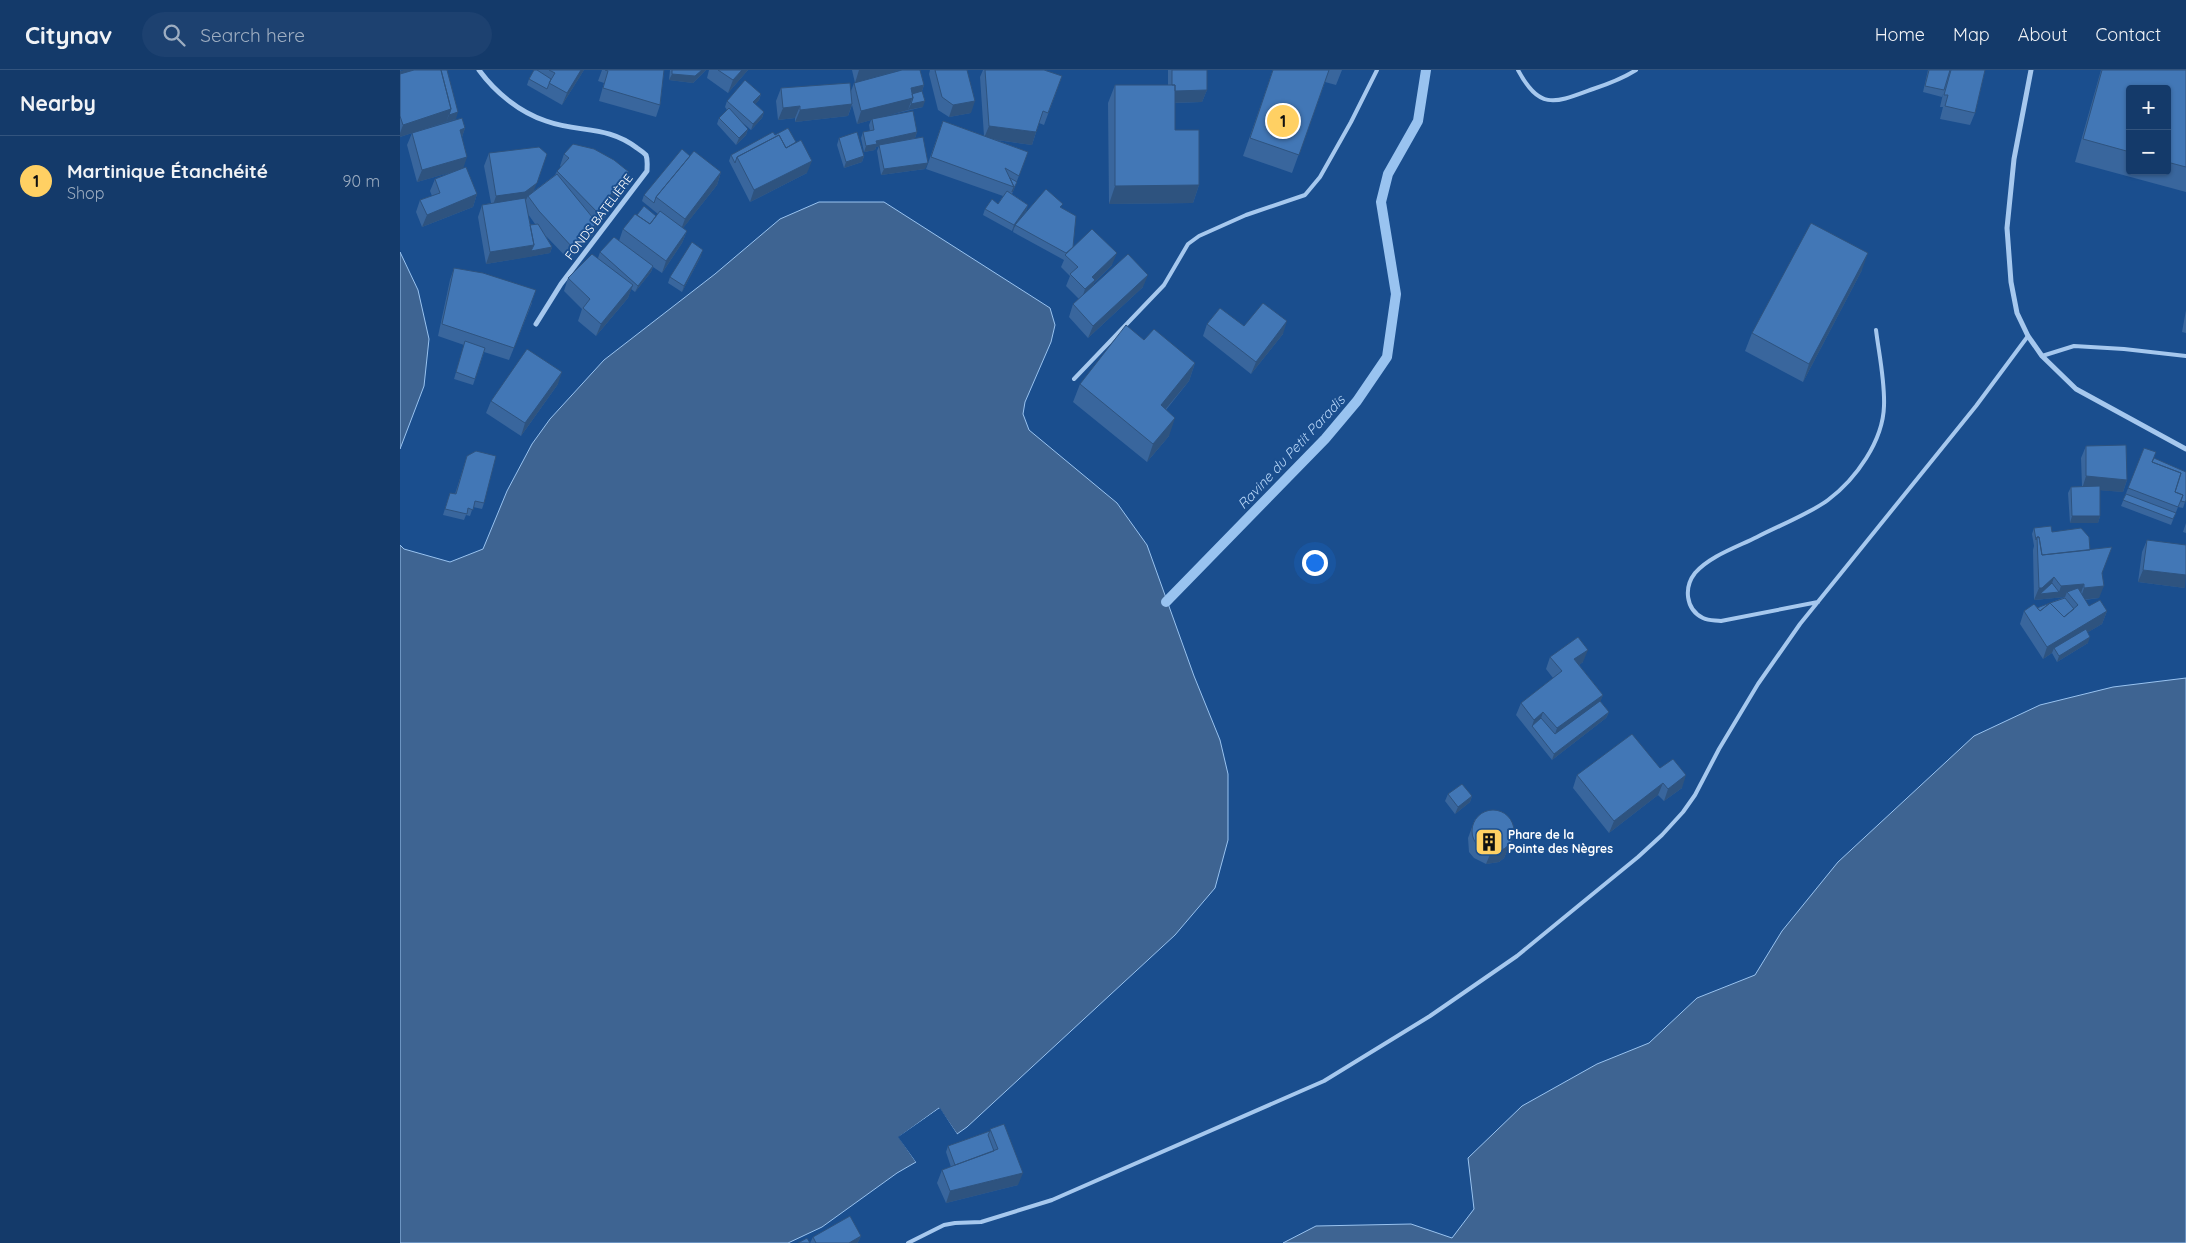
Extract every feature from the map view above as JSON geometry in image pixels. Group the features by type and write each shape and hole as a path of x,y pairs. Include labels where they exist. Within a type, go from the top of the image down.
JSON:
{"street":[{"name":"FONDS BATELIÈRE","path":"479,70 492,87 504,97 546,121 613,133 624,138 646,155 647,171 560,284 536,324"},
{"path":"2031,70 2014,159 2007,228 2011,282 2017,313 2028,336 2042,356 2076,390 2186,449"}],"lane":[{"path":"1074,379 1164,285 1188,244 1199,236 1246,215 1305,195 1320,177 1351,122 1377,70"},
{"path":"1518,70 1527,87 1541,98 1558,102 1625,78 1636,70"},
{"path":"1818,602 1721,621 1701,617 1691,607 1687,594 1688,585 1703,566 1827,501 1854,474 1868,455 1881,430 1884,404 1876,330"},
{"path":"908,1243 944,1226 955,1223 981,1222 1052,1200 1324,1081 1430,1016 1517,956 1638,856 1662,835 1683,812 1758,684 1800,624 1976,406 2028,336"},
{"path":"2042,356 2074,346 2186,356"}],"water":[{"path":"819,202 884,202 1050,308 1055,325 1051,342 1025,402 1023,414 1029,430 1117,503 1147,545 1194,676 1220,740 1228,774 1228,840 1215,888 1175,935 967,1127 957,1134 939,1108 899,1137 916,1162 897,1173 822,1227 788,1243 400,1243 400,545 404,549 450,562 483,549 507,491 532,444 550,419 604,360 715,274 780,219"},
{"path":"400,252 418,290 429,339 424,386 400,449"},
{"path":"2186,678 2186,1243 1283,1243 1316,1226 1411,1224 1452,1238 1474,1209 1468,1158 1522,1106 1597,1064 1649,1043 1697,998 1755,975 1782,931 1838,862 1974,736 2040,705 2113,687"}],"pier":[{"path":"940,1108 957,1134 955,1135 939,1112 911,1131 902,1138 918,1161 916,1162 898,1137"}],"building":[{"path":"414,70 441,70 451,109 403,125 400,116 400,74"},
{"path":"441,70 447,70 458,112 449,115 451,109"},
{"path":"534,70 551,79 547,89 529,79"},
{"path":"549,70 581,70 567,93 549,83 555,73"},
{"path":"605,70 664,70 660,105 603,88 608,71"},
{"path":"672,70 702,70 695,76 672,74"},
{"path":"718,70 742,70 733,80"},
{"path":"902,70 920,70 924,85 911,88 913,98 861,111 854,83"},
{"path":"935,70 967,70 975,101 953,105 942,97"},
{"path":"985,70 1044,70 1062,76 1048,113 1043,111 1036,132 989,126"},
{"path":"1172,70 1207,70 1207,90 1175,91 1175,85 1172,85"},
{"path":"1273,70 1329,70 1299,155 1250,138"},
{"path":"1929,70 1950,70 1944,90 1925,86"},
{"path":"1951,70 1985,70 1975,113 1945,106 1948,95 1944,95"},
{"path":"2102,70 2186,70 2186,167 2171,163 2171,85 2126,85 2126,151 2083,139"},
{"path":"745,80 761,94 753,102 764,112 753,124 727,101"},
{"path":"850,83 852,104 800,110 800,106 783,108 781,88"},
{"path":"1115,85 1175,85 1175,130 1199,130 1199,185 1115,186"},
{"path":"922,91 925,101 911,104 912,94"},
{"path":"729,108 748,129 739,138 719,118"},
{"path":"913,111 917,132 876,141 877,144 866,146 863,132 874,130 872,119"},
{"path":"462,118 465,128 460,130 467,157 422,170 412,133"},
{"path":"943,121 1028,152 1019,176 1005,168 1014,187 931,157"},
{"path":"788,128 796,142 786,148 779,135 737,157 735,163 731,155 773,132 775,135"},
{"path":"857,132 864,156 846,162 839,138"},
{"path":"779,135 786,148 801,140 812,161 754,190 737,157"},
{"path":"923,137 928,163 884,169 879,145"},
{"path":"573,144 594,149 614,160 629,172 608,198 613,202 600,215 557,171 569,158 564,154"},
{"path":"539,147 547,154 537,183 525,192 496,196 489,153"},
{"path":"682,149 690,156 656,197 654,203 644,195"},
{"path":"694,151 721,172 685,219 656,197"},
{"path":"466,167 477,194 427,215 420,200 440,193 435,179"},
{"path":"557,174 597,223 573,248 528,196"},
{"path":"1010,178 1017,182 1012,192 1014,187"},
{"path":"1046,189 1063,204 1060,207 1076,216 1073,247 1066,253 1015,225"},
{"path":"1007,191 1028,205 1014,225 985,209 992,199 998,204"},
{"path":"525,198 534,245 490,252 482,205"},
{"path":"644,206 656,216 650,224 637,215"},
{"path":"660,211 687,231 666,261 623,229 635,214 650,224"},
{"path":"1811,223 1868,253 1809,364 1752,333"},
{"path":"538,224 552,247 531,251 534,245 530,225"},
{"path":"1092,229 1117,253 1092,277 1095,280 1085,289 1070,274 1078,267 1065,255"},
{"path":"614,237 653,266 638,286 600,252"},
{"path":"692,242 703,250 684,286 670,277"},
{"path":"592,254 633,285 601,324 583,308 590,299 568,278"},
{"path":"1128,254 1148,275 1093,326 1073,304"},
{"path":"454,268 483,273 536,290 514,348 442,324"},
{"path":"1263,303 1287,321 1256,362 1207,324 1220,308 1244,326"},
{"path":"1126,325 1144,340 1154,329 1195,363 1161,405 1175,418 1153,444 1080,384"},
{"path":"465,341 485,348 475,379 456,372"},
{"path":"527,349 562,372 525,423 491,401"},
{"path":"2126,445 2127,480 2086,476 2086,446"},
{"path":"2144,448 2156,452 2152,462 2181,473 2175,492 2183,495 2178,507 2128,488"},
{"path":"476,451 496,456 484,503 475,501 473,510 468,508 467,514 445,509 450,493 456,494 467,456"},
{"path":"2154,458 2186,472 2185,502 2181,501 2183,495 2175,492 2181,473 2152,462"},
{"path":"2100,486 2100,516 2072,516 2071,487"},
{"path":"2126,494 2176,513 2173,519 2123,500"},
{"path":"2051,526 2052,532 2081,528 2089,537 2090,550 2042,555 2039,537 2036,540 2034,528"},
{"path":"2037,537 2039,537 2042,555 2112,547 2102,573 2104,586 2084,588 2084,584 2061,586 2054,577 2042,588 2039,588"},
{"path":"2147,540 2186,545 2186,575 2143,570"},
{"path":"2052,583 2059,592 2040,594"},
{"path":"2078,588 2089,606 2100,600 2107,611 2047,647 2024,611 2034,604 2040,611 2050,603 2064,617 2078,605 2067,592"},
{"path":"2065,598 2074,609 2064,617 2050,603"},
{"path":"2050,603 2040,611 2037,608"},
{"path":"2086,629 2090,637 2059,656 2054,648"},
{"path":"1578,637 1588,650 1574,659 1603,695 1557,728 1543,712 1534,720 1521,703 1562,671 1550,657"},
{"path":"1600,701 1609,712 1554,754 1532,726 1541,718 1555,734"},
{"path":"1632,734 1660,768 1673,759 1686,775 1668,789 1663,783 1614,821 1577,775"},
{"path":"1462,784 1472,796 1458,807 1448,794"},
{"path":"1493,810 1508,816 1514,831 1508,846 1493,852 1478,846 1472,831 1478,816"},
{"path":"1004,1124 1023,1173 950,1191 942,1170 998,1149 990,1129"},
{"path":"990,1131 988,1135 994,1151 955,1165 948,1146"},
{"path":"850,1216 861,1236 849,1243 816,1243 813,1237"},
{"path":"807,1238 810,1243 798,1243"}],"waterway":[{"name":"Ravine du Petit Paradis","path":"1166,602 1325,439 1357,401 1387,357 1396,294 1381,202 1388,174 1418,121 1426,70"}],"place":[{"name":"Martinique Étanchéité","path":"1283,121"},
{"name":"Phare de la Pointe des Nègres","path":"1489,842"}]}
